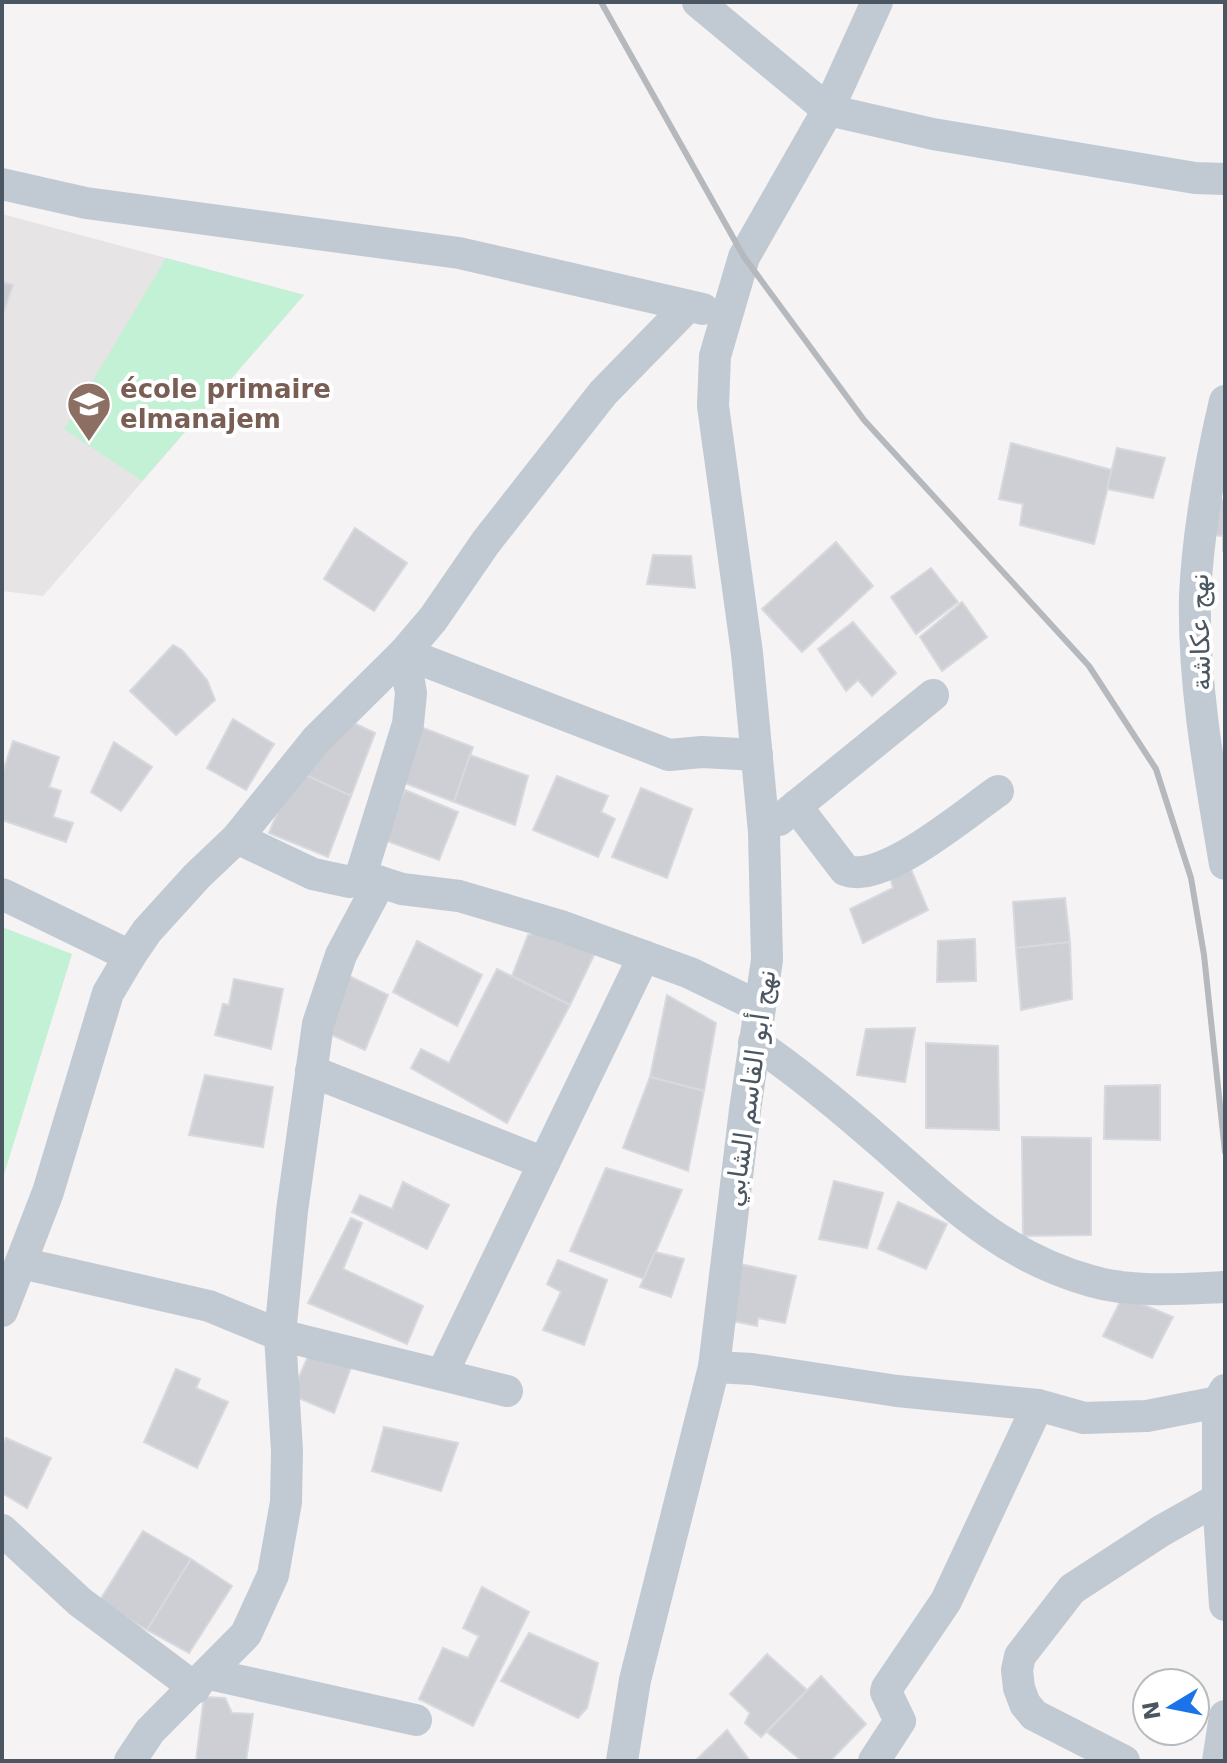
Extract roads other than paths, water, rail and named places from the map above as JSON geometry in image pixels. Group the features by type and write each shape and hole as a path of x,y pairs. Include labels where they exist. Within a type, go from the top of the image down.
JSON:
{"street":[{"path":"698,2 828,110 933,134 1195,178 1225,179"},
{"name":"نهج أبو القاسم الشابي","path":"622,1761 635,1680 714,1367 767,960 764,832 747,653 713,406 715,356 744,257 828,110 877,2"},
{"path":"2,184 86,203 459,253 726,314"},
{"path":"2,1311 48,1192 108,993 147,931 237,838 316,740 404,653 603,393 688,306"},
{"name":"نهج عكاشة","path":"1225,401 1205,499 1195,596 1200,698 1225,864"},
{"path":"404,653 669,755 702,752 757,755"},
{"path":"130,1761 150,1731 246,1634 273,1575 286,1489 287,1451 280,1335 292,1211 311,1071 318,1024 371,878 408,724 411,693 404,653"},
{"path":"764,832 933,695"},
{"path":"796,806 845,870 866,874 897,862 998,791"},
{"path":"237,838 313,874 350,882 371,878 402,889 459,896 561,926 690,973 760,1007"},
{"path":"2,894 130,956"},
{"path":"442,1374 644,956"},
{"path":"754,1042 803,1075 970,1221 1023,1256 1093,1282 1162,1289 1225,1287"},
{"path":"311,1071 544,1163"},
{"path":"21,1263 209,1306 280,1335 507,1391"},
{"path":"714,1367 752,1369 897,1391 1038,1405 1084,1418 1147,1416 1222,1396 1218,1499 1225,1605"},
{"path":"874,1761 900,1721 887,1688 946,1601 1038,1405"},
{"path":"1124,1761 1034,1715 1025,1704 1019,1688 1017,1670 1020,1656 1072,1589 1124,1554 1218,1499"},
{"path":"2,1530 80,1602 202,1681 416,1720"},
{"path":"1218,1761 1225,1716"}],"railway":[{"path":"601,2 744,257 864,420 1089,666 1156,769 1191,878 1204,955 1225,1152"}],"place":[{"name":"école primaire elmanajem","path":"89,443"}]}
